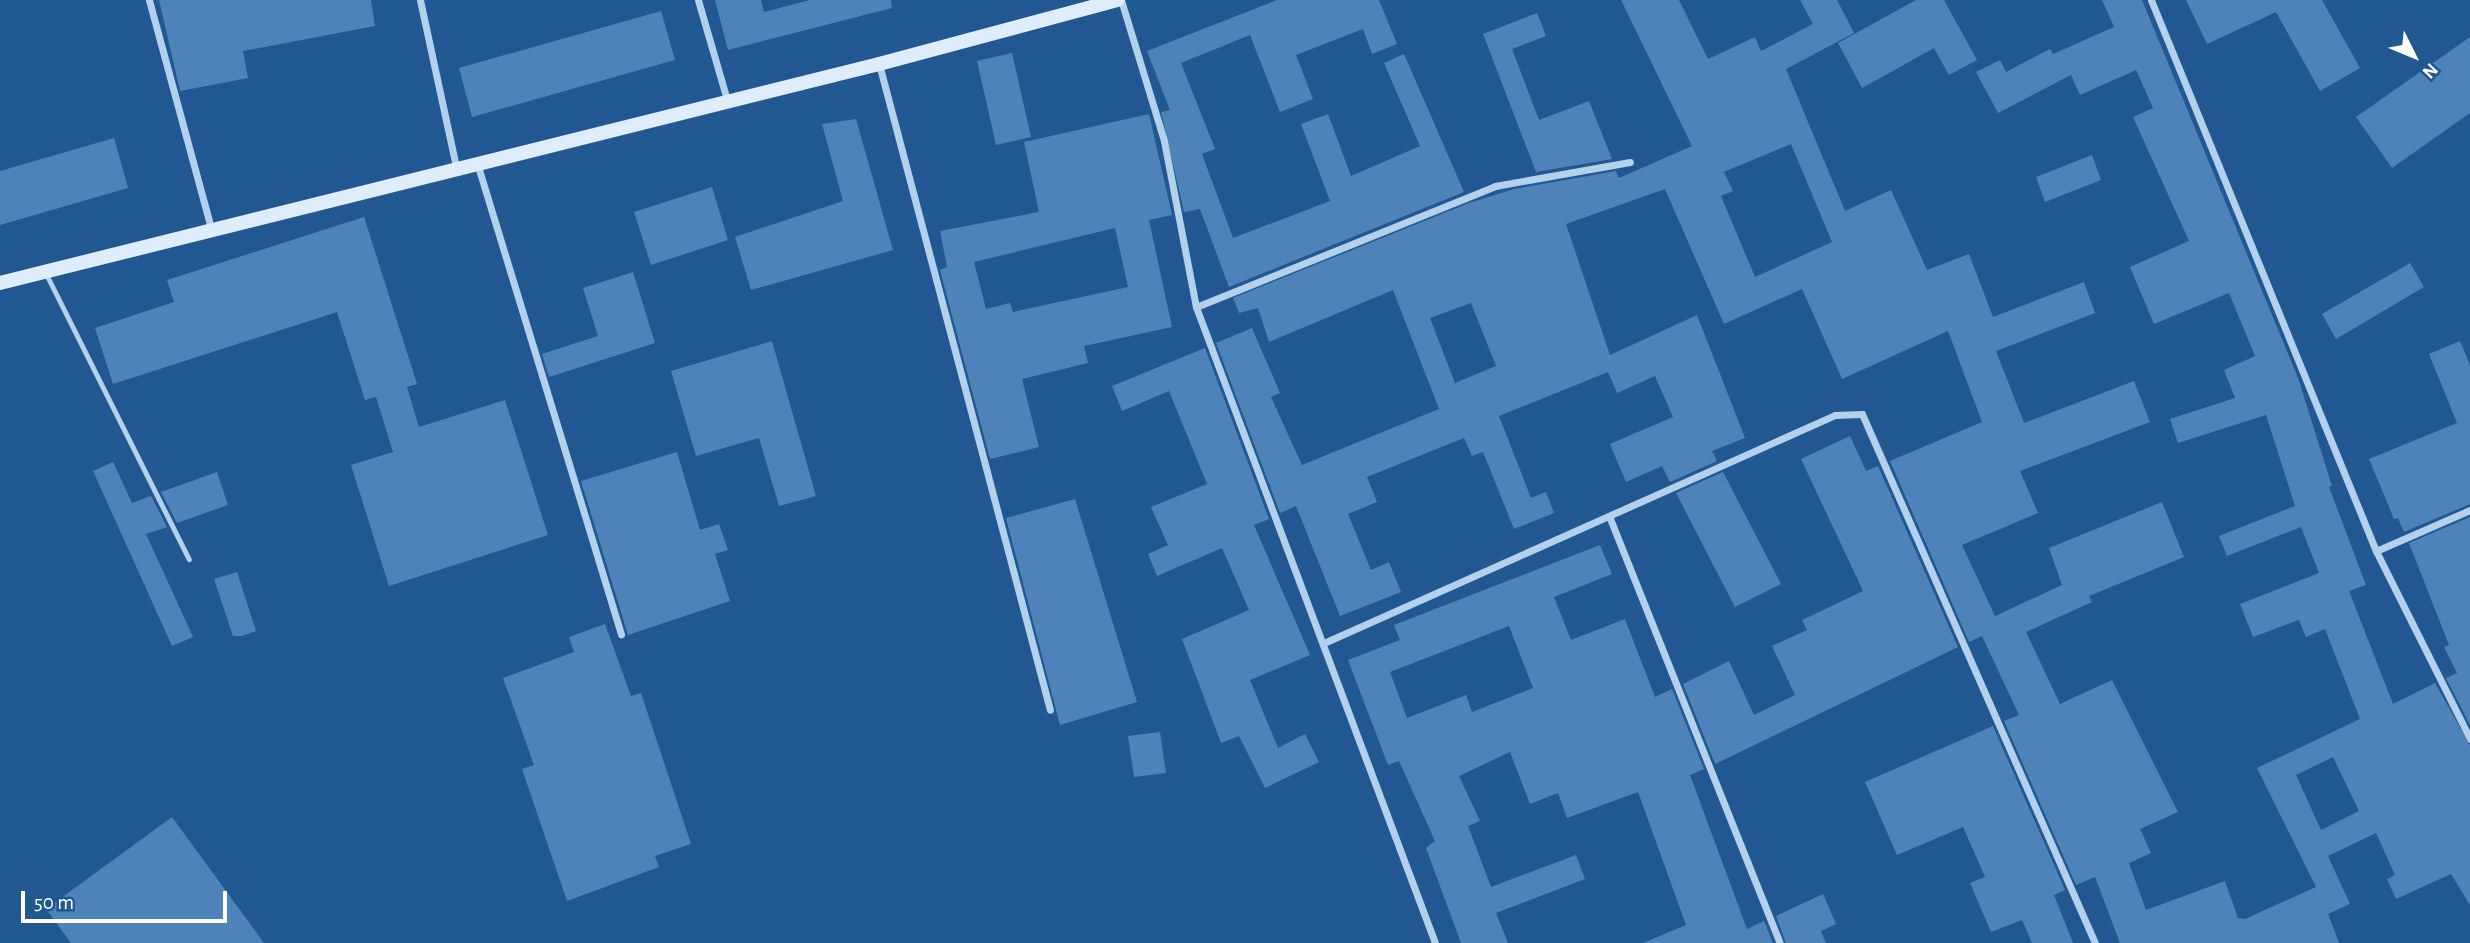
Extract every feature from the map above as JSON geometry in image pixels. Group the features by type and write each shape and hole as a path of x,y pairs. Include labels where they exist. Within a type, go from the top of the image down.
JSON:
{"main road":[{"path":"0,283 211,228 879,64 1120,0"}],"street":[{"path":"149,0 211,228"},
{"path":"420,0 456,167"},
{"path":"698,0 727,100"},
{"path":"1120,0 1164,141 1196,307 1325,642 1435,943"},
{"path":"2151,0 2376,551 2470,739"},
{"path":"879,64 1050,710"},
{"path":"476,162 621,634"},
{"path":"1196,307 1494,186 1630,162"},
{"path":"1325,642 1835,415 1862,414 2095,943"},
{"path":"2376,551 2470,510"},
{"path":"1609,516 1780,943"}],"lane":[{"path":"45,272 189,559"}],"building":[{"path":"159,0 371,0 375,26 243,51 248,78 180,91"},
{"path":"715,0 761,0 764,12 810,0 891,0 892,8 728,50"},
{"path":"1277,0 1379,0 1397,44 1372,54 1363,29 1296,55 1313,99 1280,112 1250,35 1181,63 1215,149 1202,154 1233,238 1330,201 1301,124 1328,114 1351,176 1420,146 1384,63 1404,54 1464,192 1229,287 1200,209 1184,212 1161,112 1170,110 1147,51"},
{"path":"1621,0 1679,0 1708,59 1755,37 1761,51 1813,24 1800,0 1837,0 1854,33 1786,69 1845,211 1891,190 1927,270 1969,254 1993,317 2084,282 2095,313 1996,351 2024,423 2134,381 2150,422 2020,471 2038,513 1962,545 1995,616 2062,585 2049,548 2162,502 2184,557 2089,596 2092,602 2026,632 2060,704 2112,680 2178,812 2140,829 2151,853 2129,863 2146,910 2225,881 2238,918 2245,919 2316,887 2257,768 2360,719 2325,629 2306,637 2299,620 2253,637 2240,604 2319,573 2301,527 2227,556 2219,536 2295,506 2266,415 2178,443 2170,419 2235,398 2224,370 2255,356 2229,293 2154,324 2130,267 2189,241 2133,117 2153,108 2136,70 2080,95 2071,75 1998,113 1976,72 2000,60 2006,72 2050,49 2053,54 2114,27 2102,0 2142,0 2298,378 2332,486 2329,487 2366,585 2349,591 2393,704 2435,683 2470,745 2470,905 2451,874 2396,899 2387,879 2395,875 2376,833 2328,856 2350,904 2328,914 2339,943 2120,943 2095,877 2076,885 2004,721 2019,715 1982,636 1969,642 1890,461 1982,422 1948,331 1842,379 1802,289 1724,324 1665,189 1566,224 1610,355 1697,315 1745,438 1712,451 1717,461 1670,482 1662,466 1626,482 1610,444 1673,417 1655,376 1617,393 1608,372 1499,416 1531,498 1546,492 1554,513 1514,529 1483,452 1472,456 1464,438 1367,477 1377,502 1348,514 1371,570 1389,562 1401,592 1340,616 1296,506 1280,513 1216,343 1252,328 1280,393 1271,397 1302,465 1439,409 1393,290 1269,342 1258,308 1239,313 1233,298 1469,203 1514,189 1616,171 1619,178 1692,146","holes":["1791,144 1832,242 1755,277 1721,196 1733,191 1724,172","1471,303 1496,366 1455,383 1430,318","2333,757 2359,811 2321,830 2296,775"]},
{"path":"1916,0 1944,0 1977,60 1949,75 1934,48 1862,88 1838,43"},
{"path":"2186,0 2322,0 2360,68 2320,91 2276,12 2207,44"},
{"path":"661,11 675,60 472,117 459,68"},
{"path":"1537,13 1546,36 1512,49 1539,120 1589,101 1612,159 1536,172 1483,34"},
{"path":"2470,37 2470,113 2392,168 2356,117"},
{"path":"1012,53 1031,137 996,145 977,61"},
{"path":"1149,114 1172,215 1149,220 1172,327 1084,346 1088,363 1022,379 1039,447 990,459 940,270 947,267 940,231 1039,212 1024,142","holes":["1115,228 1128,287 1013,312 1010,303 986,309 974,262"]},
{"path":"856,119 893,250 751,290 735,237 843,201 822,124"},
{"path":"114,138 128,188 0,225 0,171"},
{"path":"2092,155 2101,180 2045,202 2036,177"},
{"path":"712,187 728,240 651,265 634,212"},
{"path":"364,217 417,384 407,387 419,427 505,400 548,535 389,586 351,465 393,452 376,397 365,400 337,312 113,384 95,328 174,302 167,280"},
{"path":"2410,263 2424,287 2336,339 2322,314"},
{"path":"633,272 655,343 549,377 542,354 598,336 583,288"},
{"path":"772,341 816,496 779,506 759,438 696,456 671,371"},
{"path":"2460,341 2470,365 2470,504 2404,532 2398,518 2394,519 2369,459 2457,423 2429,354"},
{"path":"1205,348 1269,519 1254,525 1310,655 1250,680 1278,748 1305,734 1319,762 1265,788 1239,736 1221,743 1182,639 1249,610 1222,548 1157,576 1148,554 1168,545 1151,507 1207,484 1169,391 1122,411 1112,386"},
{"path":"1850,436 1866,471 1878,466 1958,647 1715,764 1683,684 1729,661 1754,715 1795,695 1772,646 1807,630 1802,620 1863,591 1801,459"},
{"path":"677,452 700,530 719,524 728,550 715,554 730,601 628,635 581,481"},
{"path":"113,462 132,503 151,496 167,527 146,534 193,637 172,646 93,471"},
{"path":"217,472 228,505 177,523 161,492"},
{"path":"1723,472 1781,584 1735,607 1676,493"},
{"path":"1075,499 1137,702 1060,725 1006,518"},
{"path":"2470,517 2470,725 2446,678 2457,673 2444,647 2449,645 2409,543"},
{"path":"1600,545 1612,574 1554,597 1571,640 1625,619 1655,697 1672,689 1704,769 1690,775 1747,929 1764,921 1773,943 1643,943 1686,925 1638,792 1567,818 1558,793 1530,804 1510,752 1459,776 1480,821 1468,826 1491,887 1576,855 1585,879 1496,913 1508,943 1461,943 1426,848 1435,841 1399,761 1388,765 1348,660 1400,640 1394,625","holes":["1509,626 1533,688 1472,712 1466,695 1407,718 1390,672"]},
{"path":"237,572 256,631 242,636 233,636 214,579"},
{"path":"605,624 631,696 641,693 691,844 655,856 659,867 567,901 522,769 534,765 503,678 574,652 569,637"},
{"path":"1993,726 2065,890 2054,895 2073,943 2032,943 2022,920 1991,932 1970,883 1985,877 1963,827 1897,855 1865,782"},
{"path":"1160,732 1166,773 1134,777 1128,736"},
{"path":"172,817 264,943 71,943 46,909"},
{"path":"1823,894 1836,924 1821,931 1826,943 1786,943 1776,916"}]}
